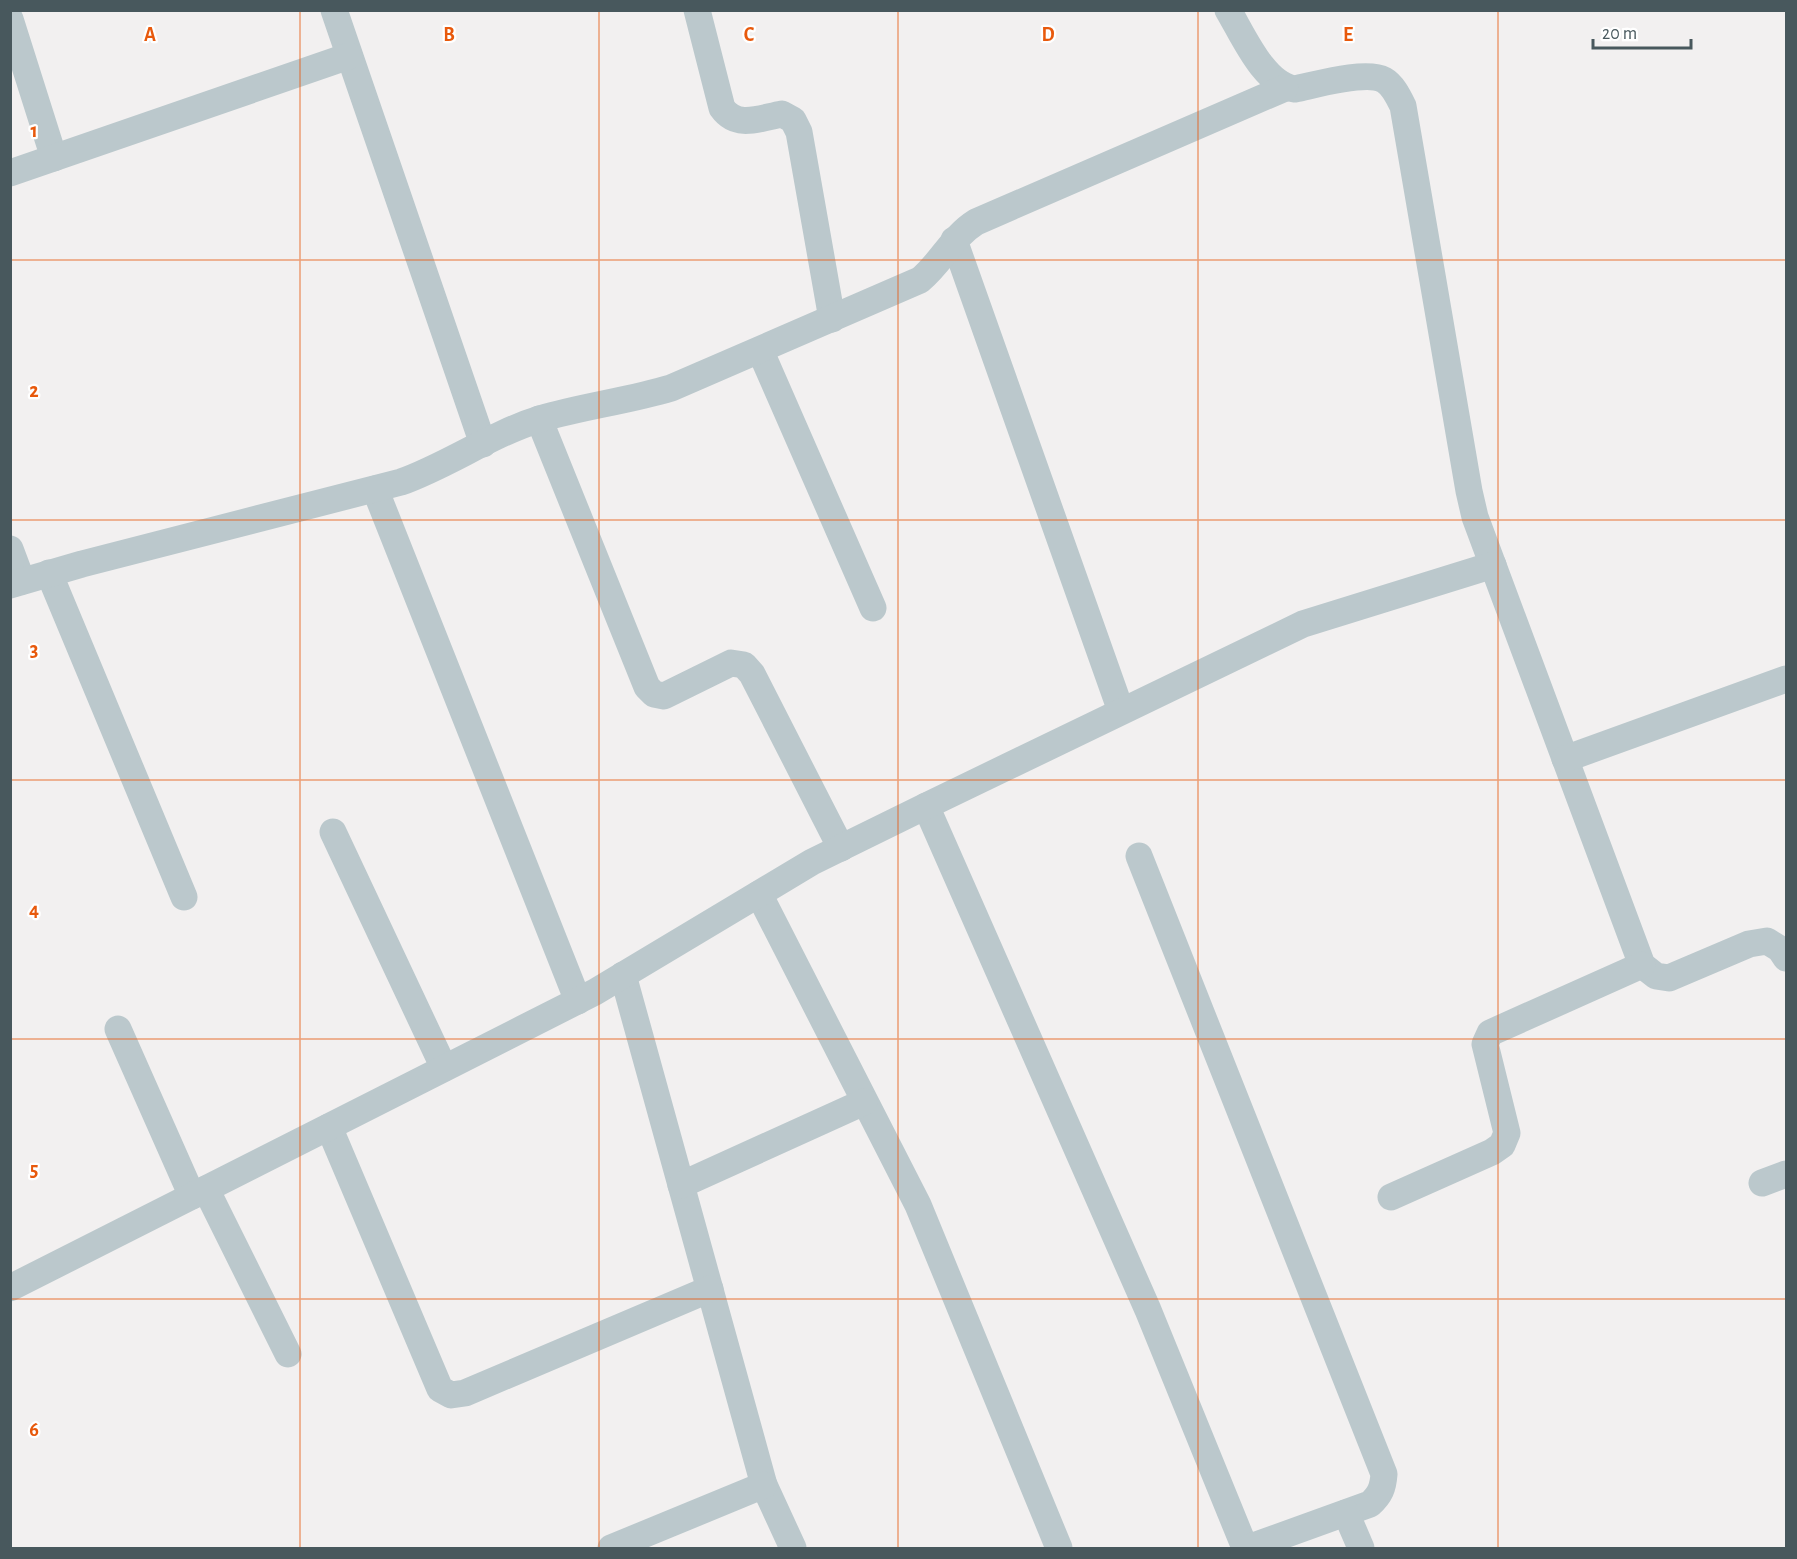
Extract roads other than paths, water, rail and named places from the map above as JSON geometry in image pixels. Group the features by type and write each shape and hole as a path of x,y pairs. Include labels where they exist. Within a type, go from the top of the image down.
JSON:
{"street":[{"path":"334,10 483,444"},
{"path":"697,10 722,108 728,117 739,122 782,114 793,120 799,132 832,319"},
{"path":"1228,10 1262,65 1274,80 1285,88 1294,89 1358,76 1383,79 1395,92 1403,106 1468,491 1475,517 1642,965 1656,976 1669,978 1749,944 1767,941 1780,950 1786,958"},
{"path":"10,19 54,158"},
{"path":"10,173 350,56"},
{"path":"10,549 16,583 375,489 423,474 539,419 663,390 920,280 931,271 965,228 976,222 1285,88"},
{"path":"954,240 1121,711"},
{"path":"760,350 873,609"},
{"path":"539,419 647,687 654,694 664,696 731,663 744,665 752,674 841,848"},
{"path":"375,489 578,1000"},
{"path":"10,1288 578,1000 812,862 926,806 1303,624 1493,565"},
{"path":"49,573 184,897"},
{"path":"1565,759 1786,679"},
{"path":"926,806 1148,1310 1246,1548 1370,1504 1379,1497 1384,1474 1139,856"},
{"path":"333,832 444,1068"},
{"path":"759,894 918,1205 1059,1548"},
{"path":"1391,1197 1492,1152 1502,1145 1507,1133 1485,1044 1490,1033 1642,965"},
{"path":"623,975 764,1485 793,1548"},
{"path":"118,1029 199,1193 288,1354"},
{"path":"681,1185 864,1101"},
{"path":"328,1127 440,1389 451,1395 465,1393 710,1289"},
{"path":"611,1548 764,1485"},
{"path":"1346,1513 1361,1548"}]}
